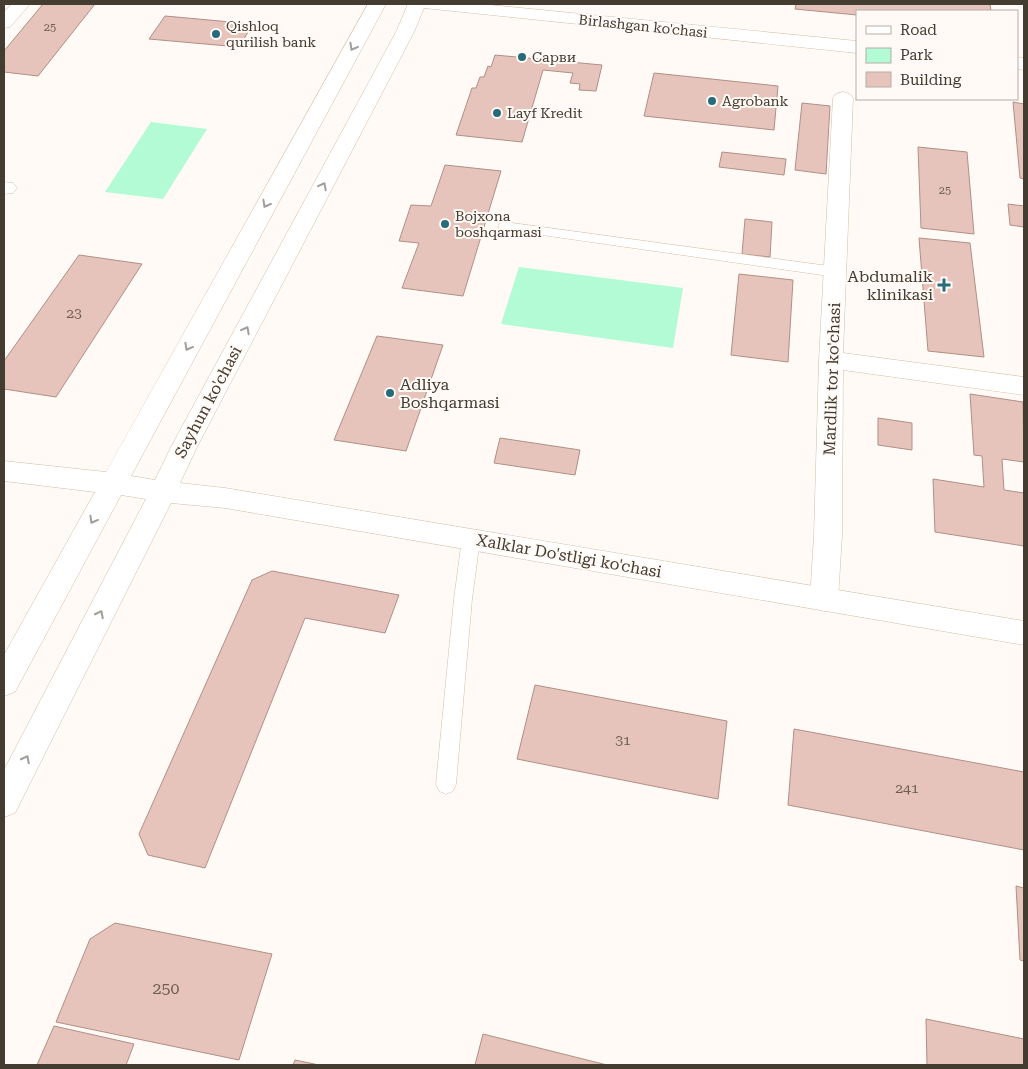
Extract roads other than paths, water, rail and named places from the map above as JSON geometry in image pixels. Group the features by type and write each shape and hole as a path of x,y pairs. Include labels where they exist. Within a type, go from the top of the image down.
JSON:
{"street":[{"path":"4,23 21,4"},
{"path":"4,683 376,4"},
{"name":"Sayhun ko'chasi","path":"4,802 163,492 184,447 405,32 417,4"},
{"name":"Birlashgan ko'chasi","path":"430,4 856,47"},
{"name":"Mardlik tor ko'chasi","path":"824,599 828,536 831,360 843,98"},
{"path":"831,360 1024,386"},
{"name":"Xalklar Do'stligi ko'chasi","path":"4,471 113,483 163,492 226,498 1024,633"}],"lane":[{"path":"504,226 836,272"},
{"path":"446,784 463,599 471,540"}],"place":[{"name":"Qishloq qurilish bank","path":"216,34"},
{"name":"Сарви","path":"522,57"},
{"name":"Agrobank","path":"712,101"},
{"name":"Layf Kredit","path":"497,113"},
{"name":"Bojxona boshqarmasi","path":"445,224"},
{"name":"Abdumalik klinikasi","path":"944,285"},
{"name":"Adliya Boshqarmasi","path":"390,393"}]}
